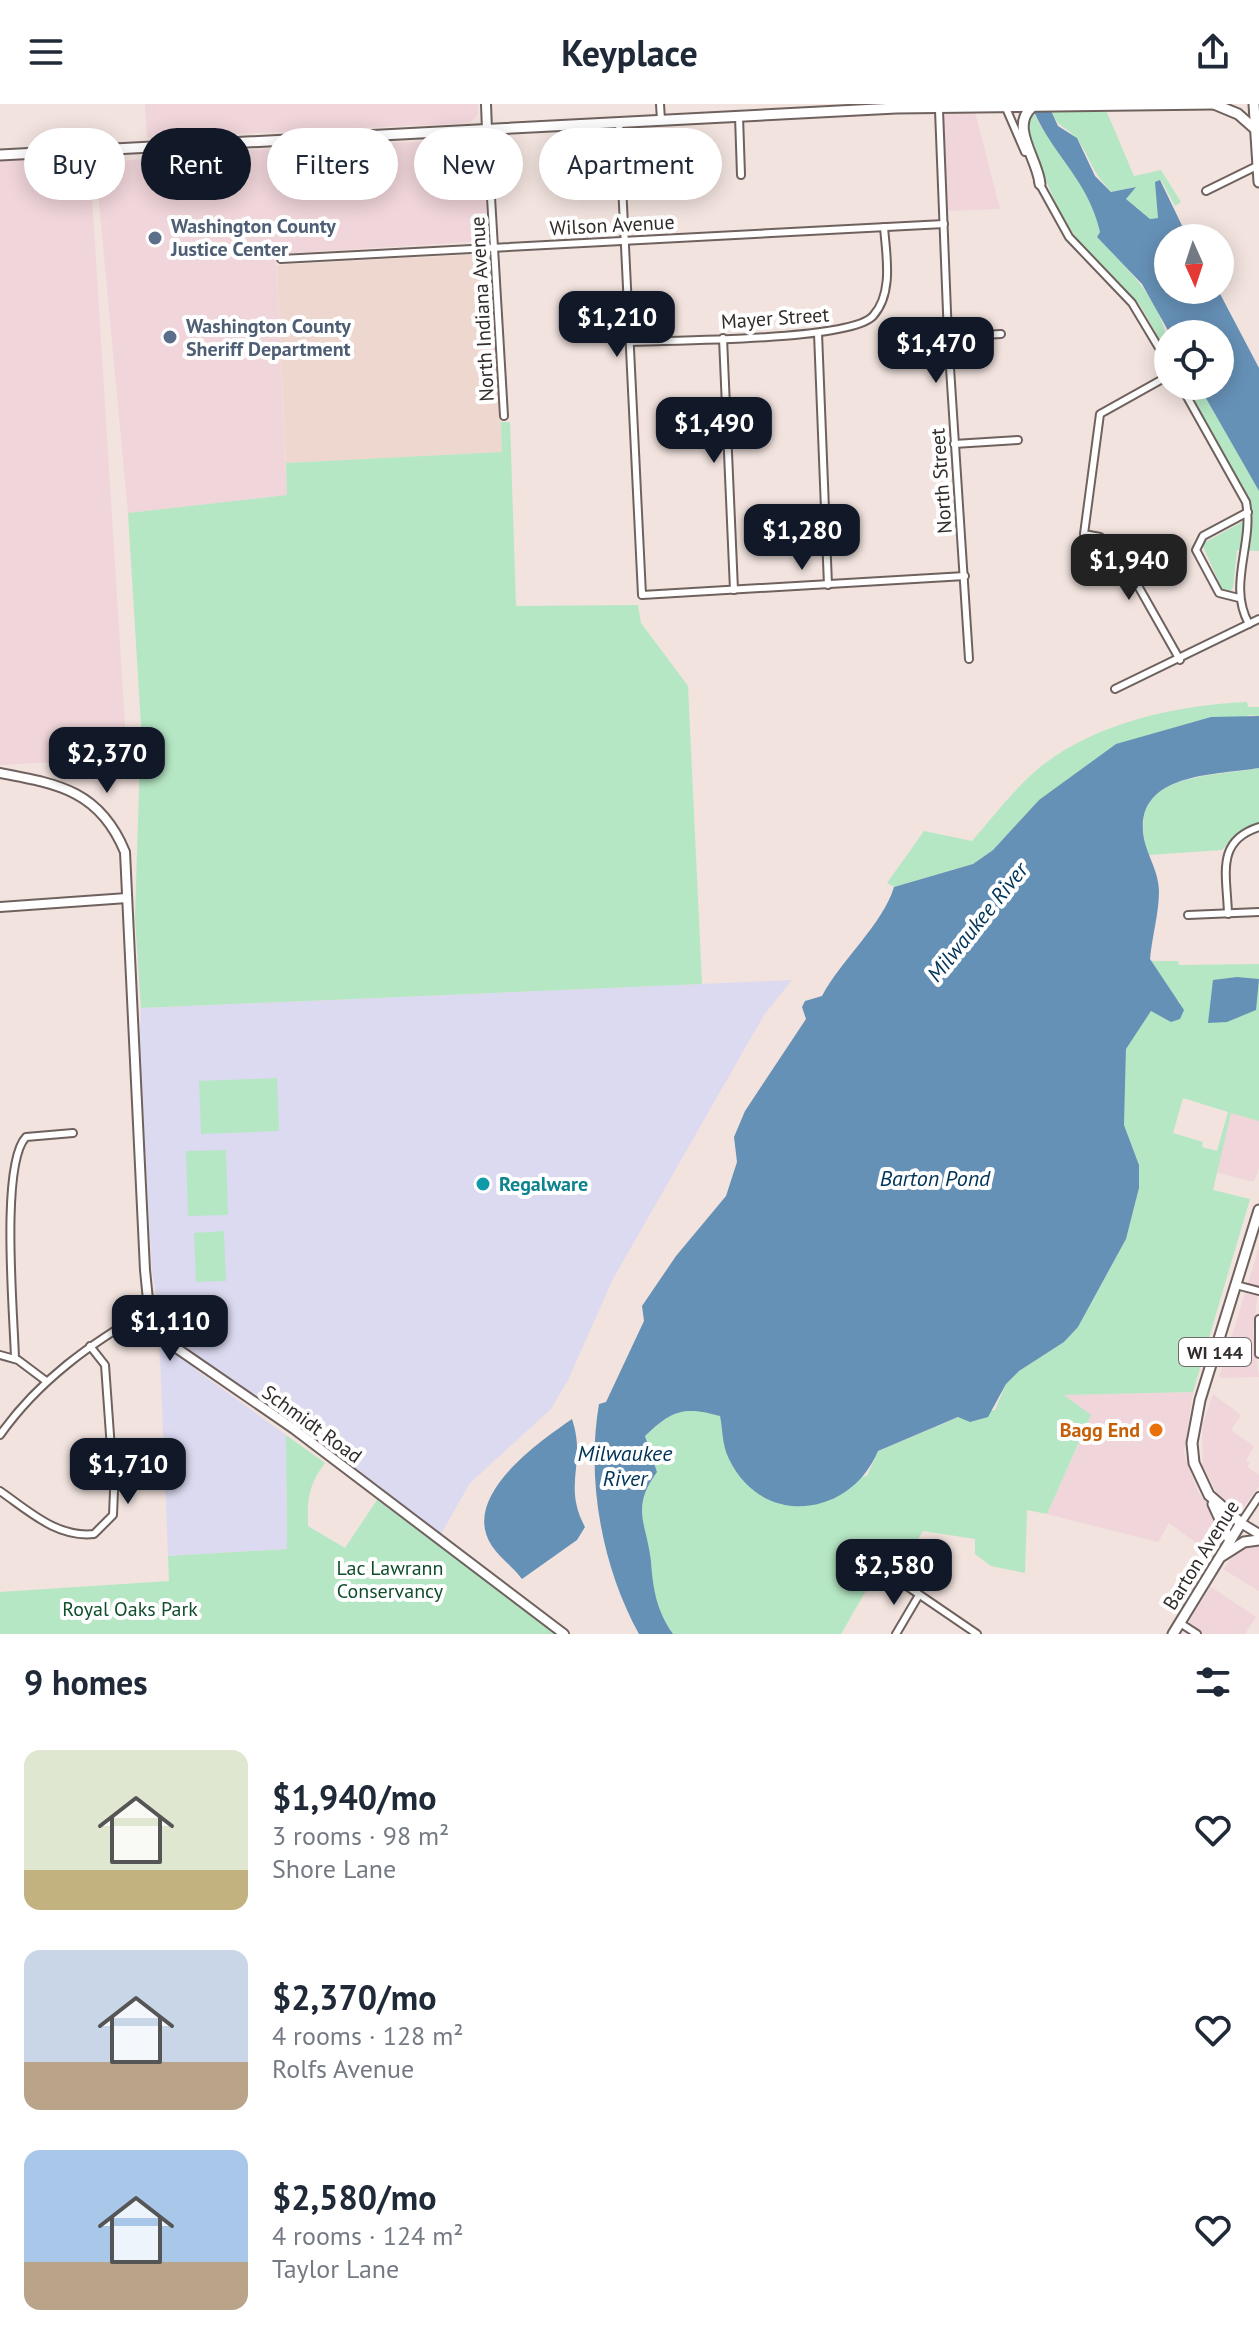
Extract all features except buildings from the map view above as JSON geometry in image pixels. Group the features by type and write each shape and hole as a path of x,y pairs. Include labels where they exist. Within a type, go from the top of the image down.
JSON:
{"main road":[{"path":"523,128 921,104"},
{"path":"895,106 939,110 1005,106 1213,104 1238,114 1255,129"},
{"path":"1254,104 1259,182"},
{"path":"1029,108 1021,127 1037,164 1040,184"},
{"path":"0,155 414,134"},
{"name":"WI 144","path":"1241,1523 1209,1495 1194,1463 1193,1426 1259,1210"},
{"path":"1209,1495 1230,1541"},
{"name":"Barton Avenue","path":"1173,1634 1241,1523"},
{"path":"1220,1558 1244,1542 1259,1537"}],"street":[{"name":"North Indiana Avenue","path":"486,104 487,128"},
{"path":"660,104 661,120"},
{"path":"1005,106 1040,184 1069,237 1132,303 1154,340"},
{"name":"North Street","path":"939,110 948,337 969,659"},
{"path":"739,116 741,175"},
{"path":"619,123 642,595 965,576"},
{"path":"1206,191 1258,165"},
{"name":"North Indiana Avenue","path":"492,200 504,416"},
{"name":"Wilson Avenue","path":"281,259 944,224"},
{"name":"Mayer Street","path":"631,342 818,333 854,327 872,317 884,300 887,267 884,227"},
{"path":"818,333 828,585"},
{"path":"948,337 1001,334"},
{"path":"723,338 734,590"},
{"path":"1154,384 1100,414 1084,534 1100,537 1116,547 1180,660"},
{"path":"1189,400 1246,502 1248,512 1239,598 1249,624"},
{"path":"954,444 1018,440"},
{"path":"1239,598 1219,593 1196,550 1203,536 1248,512"},
{"path":"1115,689 1142,673 1180,660 1259,619"},
{"path":"0,773 53,784 83,796 103,812 125,852 149,1310 90,1346 46,1381 0,1435"},
{"path":"1228,914 1227,851 1241,833 1259,827"},
{"path":"0,907 127,898"},
{"path":"1188,915 1259,912"},
{"path":"15,1359 7,1242 14,1153 26,1137 73,1133"},
{"path":"1236,1285 1259,1291"},
{"name":"Schmidt Road","path":"149,1310 172,1345 297,1431 564,1634"},
{"path":"1259,1319 1259,1354"},
{"path":"0,1491 56,1529 76,1536 94,1534 113,1515 105,1365 90,1346"},
{"path":"0,1355 15,1359 46,1381"},
{"name":"Barton Avenue","path":"1241,1523 1259,1496"},
{"path":"1241,1523 1259,1537"},
{"path":"898,1580 977,1634"},
{"path":"896,1634 919,1595"},
{"path":"1180,1623 1197,1634"}],"shaded area":[{"path":"145,104 478,104 478,115 469,123 267,128 267,132 251,133 251,128 146,128"},
{"path":"975,112 1000,209 948,211 943,117 948,113"},
{"path":"414,142 414,200 486,200 486,241 276,254 287,495 128,513 99,200 125,200 125,161 141,159 141,200 251,200 251,150 267,149 267,200 398,200 398,143"},
{"path":"24,155 24,200 92,200 127,758 0,765 0,157"},
{"path":"482,254 489,261 503,452 286,463 277,265"},
{"path":"792,980 764,1015 613,1279 568,1380 551,1409 470,1483 441,1534 200,1362 177,1341 160,1316 152,1272 139,1045 141,1008"},
{"path":"1231,1113 1259,1121 1259,1168 1254,1182 1215,1172"},
{"path":"1259,1247 1259,1286 1253,1331 1259,1377 1219,1378"},
{"path":"159,1331 195,1369 286,1435 287,1549 168,1556"},
{"path":"1193,1392 1184,1453 1198,1492 1218,1517 1223,1535 1214,1556 1169,1523 1158,1542 1047,1514 1091,1416 1063,1395"},
{"path":"1213,1394 1241,1415 1231,1430 1254,1446 1246,1460 1250,1463 1247,1467 1259,1475 1259,1486 1240,1512 1218,1495 1203,1466 1202,1427"},
{"path":"1259,1545 1259,1591 1223,1569 1242,1546"},
{"path":"1211,1587 1256,1617 1245,1634 1204,1634 1190,1625 1189,1619"}],"green space":[{"path":"1106,110 1134,176 1161,170 1181,202 1175,206 1161,180 1158,218 1150,219 1126,199 1135,187 1112,192 1099,177 1077,139 1057,122 1052,112"},
{"path":"1035,114 1082,185 1100,232 1097,237 1145,291 1162,320 1154,320 1154,330 1140,305 1085,251 1060,213 1026,134 1027,119"},
{"path":"1194,400 1207,400 1259,491 1259,551 1237,550 1233,587 1229,594 1222,589 1202,544 1253,516 1253,510"},
{"path":"501,422 510,422 516,606 638,605 641,623 688,686 702,984 141,1008 135,918 141,725 128,513 287,495 286,463 502,452"},
{"path":"1247,702 1248,707 1259,707 1259,716 1250,715 1039,800 993,850 973,864 894,887 887,883 924,831 972,841 1030,776 1061,752 1085,739 1165,712"},
{"path":"1259,768 1259,824 1235,835 1222,850 1149,855 1143,828 1146,808 1157,794 1172,784 1192,778"},
{"path":"1151,961 1178,961 1179,965 1259,964 1259,1121 1231,1113 1213,1190 1250,1199 1193,1392 1064,1395 1091,1415 1047,1514 1027,1510 1025,1573 991,1566 975,1554 975,1539 923,1531 890,1584 875,1575 841,1634 673,1634 657,1600 642,1516 644,1496 657,1472 645,1436 663,1420 680,1412 697,1411 720,1416 733,1464 753,1487 867,1476 878,1451 959,1417 995,1410 1006,1384 1019,1371 1064,1342 1078,1327 1126,1239 1139,1188 1139,1165 1124,1125 1126,1048 1151,1011 1181,1003 1172,995","holes":["1183,1098 1228,1112 1217,1151 1202,1147 1203,1142 1173,1133"]},
{"path":"277,1078 279,1131 201,1134 199,1081"},
{"path":"226,1150 228,1215 188,1216 186,1151"},
{"path":"224,1231 226,1281 196,1282 194,1233"},
{"name":"Lac Lawrann Conservancy","path":"286,1435 325,1463 310,1492 308,1526 345,1548 377,1500 559,1634 0,1634 0,1592 169,1581 168,1556 287,1549"}],"water":[{"path":"1031,104 1048,104 1058,126 1077,138 1095,176 1111,192 1136,187 1126,199 1150,219 1158,218 1155,182 1160,180 1181,224 1154,224 1154,304 1225,304 1234,320 1162,320 1142,284 1097,237 1100,232 1087,196 1038,121"},
{"path":"1234,320 1259,368 1259,491 1207,400 1234,400"},
{"name":"Barton Pond","path":"1259,716 1259,768 1184,780 1154,797 1145,812 1144,838 1159,891 1150,959 1184,1010 1180,1019 1171,1022 1151,1011 1126,1049 1124,1125 1139,1165 1139,1188 1126,1239 1078,1327 1064,1342 1019,1371 1006,1384 988,1417 970,1422 958,1417 878,1451 865,1473 848,1490 827,1501 805,1506 783,1504 762,1496 744,1481 729,1459 720,1416 688,1411 663,1420 645,1436 657,1472 644,1496 642,1516 657,1600 673,1634 639,1634 615,1580 600,1522 595,1463 599,1404 606,1402 644,1321 642,1306 676,1256 726,1196 737,1162 734,1137 745,1111 806,1019 802,1007 805,1001 822,996 881,915 894,887 973,864 993,850 1039,800 1116,744 1211,717"},
{"path":"1237,977 1259,979 1256,1010 1227,1022 1208,1023 1213,980"},
{"path":"572,1419 577,1449 575,1498 585,1527 577,1540 522,1579 492,1546 485,1527 486,1509 494,1490 523,1456"}],"place":[{"name":"Washington County Justice Center","path":"155,238"},
{"name":"Washington County Sheriff Department","path":"170,337"},
{"name":"Regalware","path":"483,1184"},
{"name":"Bagg End","path":"1156,1430"}],"water label":[{"name":"Milwaukee River","path":"977,922"},
{"name":"Milwaukee River","path":"625,1466"}],"park label":[{"name":"Royal Oaks Park","path":"130,1609"}]}
